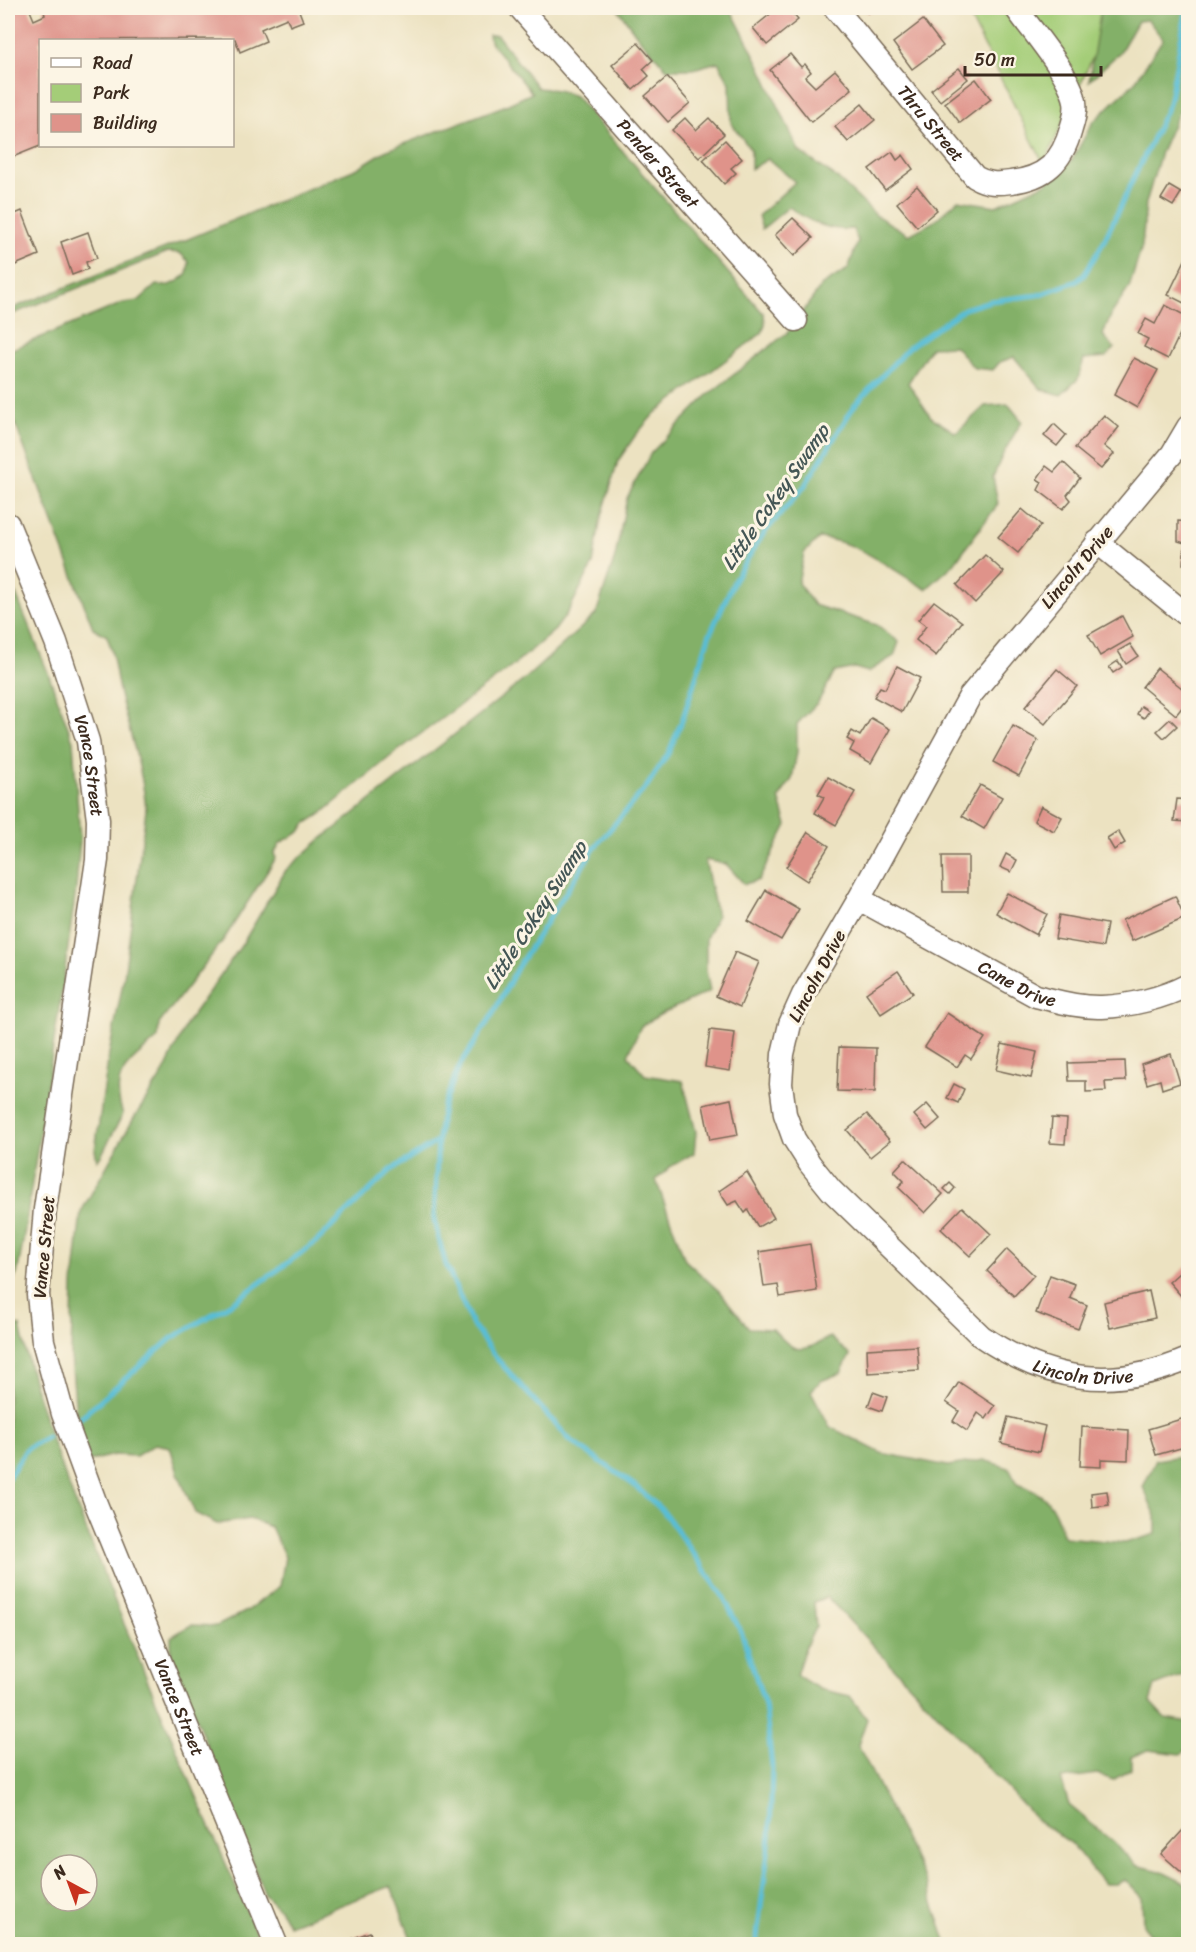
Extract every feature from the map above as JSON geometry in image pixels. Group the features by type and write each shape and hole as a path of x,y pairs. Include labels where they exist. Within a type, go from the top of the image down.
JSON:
{"street":[{"name":"Pender Street","path":"520,8 796,320"},
{"name":"Thru Street","path":"835,8 975,177 985,183 1012,182 1033,178 1051,167 1067,145 1074,121 1075,99 1066,78 1016,8"},
{"name":"Lincoln Drive","path":"1188,427 1172,454 970,696 859,899 803,995 790,1024 783,1054 781,1083 785,1114 795,1139 810,1164 831,1190 981,1336 1003,1351 1032,1366 1096,1378 1130,1377 1188,1359"},
{"name":"Vance Street","path":"8,524 56,642 75,696 88,741 98,820 97,860 45,1209 38,1296 43,1341 63,1414 96,1504 276,1944"},
{"path":"1097,542 1188,616"},
{"name":"Cane Drive","path":"859,899 1036,996 1101,1007 1136,1002 1177,991 1188,985"}],"green space":[{"path":"617,8 726,8 733,14 759,64 799,151 837,178 877,216 909,235 933,222 958,200 996,206 1046,183 1072,160 1093,122 1134,83 1163,39 1148,20 1138,21 1120,52 1089,81 1101,8 1188,8 1188,99 1178,113 1161,152 1146,203 1142,246 1129,288 1112,313 1103,335 1114,348 1106,357 1084,359 1078,379 1061,395 1041,389 1014,357 1000,362 993,370 974,368 955,346 931,347 908,383 931,417 956,433 985,406 1008,404 1022,421 993,477 998,504 953,565 926,589 861,550 833,540 819,538 804,553 798,583 814,605 877,625 899,642 894,656 868,672 855,668 835,672 818,702 797,724 797,752 792,779 779,798 787,825 759,880 744,884 726,864 705,860 717,916 706,938 706,970 710,991 641,1026 628,1055 645,1075 683,1081 696,1132 694,1153 670,1167 656,1180 685,1260 719,1291 749,1328 773,1329 793,1347 799,1349 812,1346 830,1337 850,1355 841,1373 821,1381 811,1391 830,1427 881,1453 948,1466 984,1460 1009,1468 1017,1484 1044,1497 1049,1503 1064,1537 1125,1543 1156,1534 1156,1516 1143,1487 1156,1460 1188,1455 1188,1673 1155,1686 1150,1702 1165,1718 1188,1722 1188,1749 1181,1754 1148,1750 1131,1757 1131,1769 1113,1780 1097,1774 1061,1779 1069,1805 1136,1865 1160,1871 1187,1884 1188,1882 1188,1944 1158,1944 1143,1926 1142,1898 1125,1880 1116,1884 1104,1884 1071,1843 1039,1822 827,1597 814,1602 816,1626 805,1648 796,1675 819,1689 850,1696 867,1719 858,1745 925,1879 947,1944 413,1944 391,1886 289,1925 280,1910 265,1895 171,1654 171,1637 191,1625 217,1626 247,1611 280,1586 285,1557 271,1527 250,1519 217,1524 195,1513 179,1476 170,1447 155,1444 136,1456 114,1455 89,1461 77,1426 71,1356 73,1285 81,1212 134,1118 164,1072 187,1023 243,943 286,870 319,841 525,679 596,614 615,557 627,498 651,453 708,395 788,332 822,285 848,269 858,241 853,229 827,227 804,217 789,207 762,229 758,216 795,182 768,159 751,169 751,150 731,123 730,83 718,62 693,69 667,69 638,37"},
{"path":"965,8 1115,8 1044,164"},
{"path":"489,35 497,35 538,88 558,90 575,96 764,314 765,324 762,333 654,414 635,436 618,461 600,523 593,564 568,612 555,630 514,665 391,756 321,814 305,824 300,832 280,843 274,854 276,858 224,939 159,1024 158,1038 131,1062 120,1078 119,1100 123,1114 97,1160 95,1150 109,1054 124,977 146,810 139,767 120,695 110,644 107,636 93,628 8,405 8,351 123,303 138,301 156,285 173,284 187,274 189,262 180,253 168,252 8,316 8,310 188,239 358,168 385,151 504,106 532,93 490,42"},
{"path":"8,575 73,741 80,839 76,889 63,983 22,1248 17,1274 8,1290"},
{"path":"8,1323 20,1326 35,1388 77,1508 120,1615 261,1944 8,1944"}],"building":[{"path":"29,8 34,20 45,15 43,8 298,8 303,21 290,26 287,18 261,29 266,41 240,52 235,39 39,39 39,146 8,159 8,10"},
{"path":"778,8 788,8 798,20 767,45 753,28"},
{"path":"863,8 875,8 868,13"},
{"path":"923,20 943,46 912,69 893,43"},
{"path":"638,43 653,60 643,69 649,76 633,90 612,65"},
{"path":"790,54 801,67 805,64 811,72 805,77 815,87 835,70 852,89 811,122 770,70"},
{"path":"959,68 968,79 940,101 931,90"},
{"path":"667,77 690,103 668,122 645,96"},
{"path":"976,79 991,99 960,123 945,103"},
{"path":"862,104 875,120 848,142 835,127"},
{"path":"685,118 696,130 709,118 724,134 699,158 672,130"},
{"path":"725,140 742,159 731,168 736,173 724,184 703,160"},
{"path":"892,152 897,160 903,155 913,169 885,190 869,169"},
{"path":"917,186 937,210 917,227 897,203"},
{"path":"1169,186 1181,193 1173,206 1161,199"},
{"path":"22,211 39,255 8,268 8,217"},
{"path":"793,218 813,238 794,256 775,235"},
{"path":"88,232 97,258 86,262 88,269 72,275 61,242"},
{"path":"1188,254 1188,305 1168,295"},
{"path":"1165,305 1188,317 1168,359 1144,347 1148,339 1138,334 1146,319 1155,324"},
{"path":"1134,358 1158,370 1137,408 1114,395"},
{"path":"1104,415 1119,427 1104,446 1114,454 1101,469 1075,448"},
{"path":"1054,424 1066,435 1057,446 1044,436"},
{"path":"1063,462 1080,478 1067,495 1071,500 1063,509 1038,490 1042,482 1037,479 1046,466 1054,472"},
{"path":"1022,509 1041,525 1018,553 998,537"},
{"path":"1178,521 1188,522 1188,564 1183,564 1185,543 1178,541"},
{"path":"985,555 1004,572 975,603 957,585"},
{"path":"934,601 962,622 936,656 916,640 926,626 918,620"},
{"path":"1122,616 1133,637 1100,656 1088,635"},
{"path":"1130,644 1138,656 1126,664 1118,651"},
{"path":"1118,661 1122,667 1113,673 1109,667"},
{"path":"897,666 920,678 902,712 874,697 880,687 885,689"},
{"path":"1157,668 1188,693 1188,700 1176,715 1142,687"},
{"path":"1057,669 1077,686 1045,724 1025,707"},
{"path":"1141,706 1149,711 1144,718 1137,714"},
{"path":"871,718 890,729 871,763 850,751 854,743 847,739 852,731 860,736"},
{"path":"1170,719 1177,726 1164,738 1157,731"},
{"path":"1013,726 1038,740 1019,776 993,762"},
{"path":"828,777 855,792 836,825 815,813 824,797 818,794"},
{"path":"980,785 1002,797 984,829 962,816"},
{"path":"1177,799 1188,800 1188,822 1174,821"},
{"path":"1041,806 1062,817 1054,831 1034,821"},
{"path":"1118,831 1125,843 1114,850 1107,838"},
{"path":"808,832 829,846 807,881 786,867"},
{"path":"1006,854 1017,860 1011,872 1000,867"},
{"path":"942,856 968,856 968,892 943,892"},
{"path":"1188,880 1188,893 1183,890"},
{"path":"766,890 799,909 781,940 748,921"},
{"path":"1007,893 1047,914 1036,935 996,913"},
{"path":"1175,896 1185,918 1132,941 1122,920"},
{"path":"1059,915 1107,924 1103,947 1055,939"},
{"path":"735,952 759,962 740,1007 716,996"},
{"path":"898,971 913,993 881,1014 866,993"},
{"path":"947,1013 985,1038 971,1059 965,1055 957,1067 925,1047"},
{"path":"710,1030 735,1033 730,1071 705,1067"},
{"path":"1002,1044 1037,1052 1031,1078 996,1070"},
{"path":"839,1047 876,1048 875,1092 837,1091"},
{"path":"1171,1054 1180,1083 1162,1089 1160,1080 1147,1084 1141,1064"},
{"path":"1125,1061 1126,1081 1105,1082 1106,1091 1086,1092 1086,1081 1069,1081 1068,1063"},
{"path":"954,1084 964,1089 958,1103 947,1098"},
{"path":"731,1099 738,1135 710,1140 703,1105"},
{"path":"927,1104 940,1119 927,1130 914,1115"},
{"path":"867,1114 890,1141 870,1157 847,1130"},
{"path":"1052,1118 1067,1119 1065,1144 1050,1143"},
{"path":"905,1159 943,1194 925,1213 898,1187 904,1181 894,1171"},
{"path":"747,1172 774,1218 758,1227 748,1210 745,1213 737,1201 728,1205 719,1191"},
{"path":"950,1183 955,1188 950,1194 944,1189"},
{"path":"962,1207 991,1234 970,1256 941,1229"},
{"path":"810,1244 817,1291 780,1297 778,1285 764,1287 759,1252"},
{"path":"1007,1249 1034,1275 1014,1296 987,1271"},
{"path":"1188,1265 1188,1304 1169,1282"},
{"path":"1050,1275 1075,1284 1070,1298 1087,1305 1078,1329 1036,1313"},
{"path":"1149,1291 1155,1318 1110,1328 1104,1302"},
{"path":"917,1346 919,1370 868,1373 867,1349"},
{"path":"959,1382 995,1406 986,1419 978,1413 967,1431 953,1421 959,1411 946,1402"},
{"path":"873,1392 887,1397 882,1411 868,1406"},
{"path":"1008,1417 1045,1426 1039,1452 1001,1443"},
{"path":"1188,1417 1188,1446 1156,1455 1148,1429"},
{"path":"1082,1427 1129,1430 1128,1460 1101,1459 1101,1467 1080,1466"},
{"path":"1107,1491 1109,1505 1092,1507 1091,1493"},
{"path":"1184,1829 1188,1832 1187,1877 1161,1854"},
{"path":"370,1932 374,1944 338,1944"}],"waterway":[{"name":"Little Cokey Swamp","path":"756,1944 770,1837 772,1766 765,1705 742,1634 723,1596 663,1511 634,1485 571,1441 497,1359 473,1326 446,1265 434,1220 438,1138 443,1107 459,1067 494,1012 517,968 595,847 647,786 669,752 683,718 709,636 736,577 764,533 804,487 854,406 908,348 964,309 990,301 1038,295 1077,281 1084,275 1103,243 1169,104 1187,8"},
{"path":"80,1418 172,1338 235,1301 316,1242 391,1170 438,1141"},
{"path":"8,1478 27,1448 47,1437"},
{"path":"8,1531 8,1560"}]}
